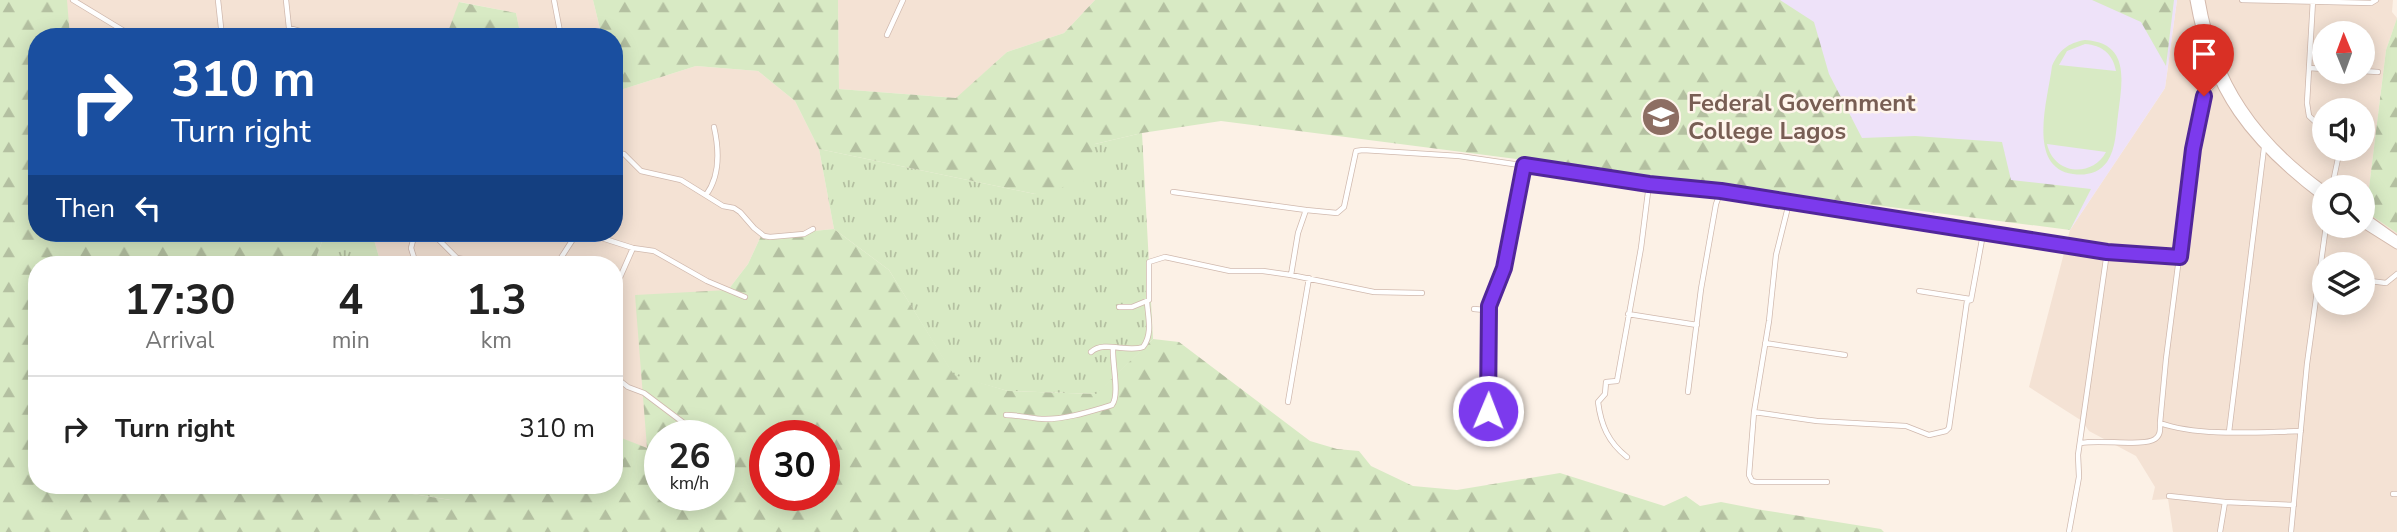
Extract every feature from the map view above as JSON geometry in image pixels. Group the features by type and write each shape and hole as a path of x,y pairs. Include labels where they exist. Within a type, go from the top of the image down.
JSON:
{"main road":[{"path":"2194,0 2218,79 2231,103 2264,148 2312,189"},
{"path":"2201,0 2206,38 2226,81 2248,118 2268,142 2312,181"},
{"path":"2375,224 2397,240"},
{"path":"2375,231 2397,245"}],"street":[{"path":"73,0 120,28"},
{"path":"218,0 221,28"},
{"path":"286,0 289,28"},
{"path":"554,0 559,28"},
{"path":"887,35 903,0"},
{"path":"2242,0 2371,3 2376,0"},
{"path":"2312,119 2307,103 2313,1"},
{"path":"2081,443 2100,440 2121,443 2149,441 2160,434 2166,359 2193,149 2204,96 2218,79"},
{"path":"706,195 711,189 717,163 718,146 714,127"},
{"path":"2229,432 2264,148"},
{"path":"1174,192 1337,213 1345,208 1356,151 1459,156 1649,184 1721,191 2107,252 2180,257"},
{"path":"623,154 641,171 681,180 723,206 740,212 764,236 804,233 813,229"},
{"path":"1488,411 1489,306 1504,268 1524,165"},
{"path":"1627,457 1617,449 1606,432 1598,402 1605,394 1605,382 1617,381 1641,248 1649,184"},
{"path":"1688,392 1710,237 1721,191"},
{"path":"1789,203 1776,255 1754,412 1749,475 1752,481 1827,482"},
{"path":"1291,275 1298,233 1306,210"},
{"path":"1754,412 1817,421 1906,426 1929,435 1950,428 1967,301 1971,300 1983,234"},
{"path":"2291,532 2307,364 2324,238"},
{"path":"441,242 455,256"},
{"path":"614,242 654,251 706,281 745,297"},
{"path":"623,271 633,248"},
{"path":"2069,532 2079,477 2078,455 2107,252"},
{"path":"1091,352 1096,348 1134,350 1146,344 1150,333 1147,302 1149,262 1165,257 1230,271 1263,271 1309,278 1374,292 1422,293"},
{"path":"2375,282 2386,283 2397,274"},
{"path":"1288,402 1309,278"},
{"path":"1919,291 1971,300"},
{"path":"1119,307 1132,307 1147,302"},
{"path":"1474,309 1485,310 1489,306"},
{"path":"1628,314 1697,325"},
{"path":"1765,343 1845,355"},
{"path":"1006,415 1061,418 1112,405 1117,397 1113,374 1113,348"},
{"path":"623,383 644,393 680,420"},
{"path":"2160,423 2171,427 2229,432 2301,431"},
{"path":"2169,496 2294,505"},
{"path":"2220,532 2225,502"}],"shaded area":[{"path":"66,0 593,0 600,28 519,28 516,13 460,2 450,28 69,28"},
{"path":"838,0 1095,0 1064,33 1007,52 957,98 839,89"},
{"name":"Federal Government College Lagos","path":"1144,0 2177,0 2165,88 2070,230"},
{"path":"2177,0 2393,0 2392,12 2397,18 2386,50 2375,139 2375,98 2312,98 2312,161 2372,161 2371,175 2312,175 2312,238 2375,238 2375,218 2397,233 2397,532 2173,532 2168,499 2152,500 2155,487 2136,456 2089,431 2082,421 2029,387 2070,230 2165,88"},
{"path":"696,66 758,71 795,101 819,149 834,229 761,236 748,264 728,290 662,420 644,420 644,448 623,439 623,256 379,256 375,242 623,242 623,89"}],"green space":[{"path":"0,0 67,0 69,28 28,28 28,242 322,242 317,256 28,256 28,494 412,494 450,500 456,494 623,494 623,439 644,447 644,511 735,511 735,420 645,420 635,295 728,290 748,264 761,236 834,229 889,270 954,375 1008,391 1096,394 1153,339 1179,342 1310,441 1337,449 1359,451 1371,466 1413,486 1457,490 1560,473 1664,506 1686,496 1700,506 1721,502 1881,529 1884,532 0,532"},
{"name":"Federal Government College Lagos","path":"593,0 838,0 839,89 956,98 1007,52 1064,33 1095,0 1780,0 1814,22 1829,74 1862,138 1915,136 2002,142 2011,180 2091,189 2070,230 1221,121 1142,133 1095,144 1083,182 1035,194 819,149 795,101 758,71 696,66 623,89 623,28 600,28"},
{"path":"2092,0 2174,0 2166,66 2141,22"},
{"path":"459,2 516,13 519,28 449,28"},
{"path":"2397,18 2397,233 2375,218 2375,175 2371,175 2372,161 2375,161 2375,139 2386,50"},
{"path":"2079,41 2100,43 2110,48 2117,56 2121,78 2112,151 2100,169 2083,175 2058,169 2049,159 2043,130 2052,66 2065,48","holes":["2085,44 2106,51 2116,71 2059,65 2067,51","2047,144 2106,152 2092,166 2074,169 2057,162"]},
{"path":"1142,133 1153,339 1097,394 1008,391 954,376 889,270 834,229 819,149 1035,194 1095,144"},
{"path":"322,242 375,242 379,256 317,256"},
{"path":"413,494 456,494 451,500"}],"place":[{"name":"Federal Government College Lagos","path":"1661,117"}],"route":[{"path":"1488,411 1489,306 1504,268 1524,165 1649,184 1721,191 2107,252 2180,257 2193,149 2204,96"}]}
